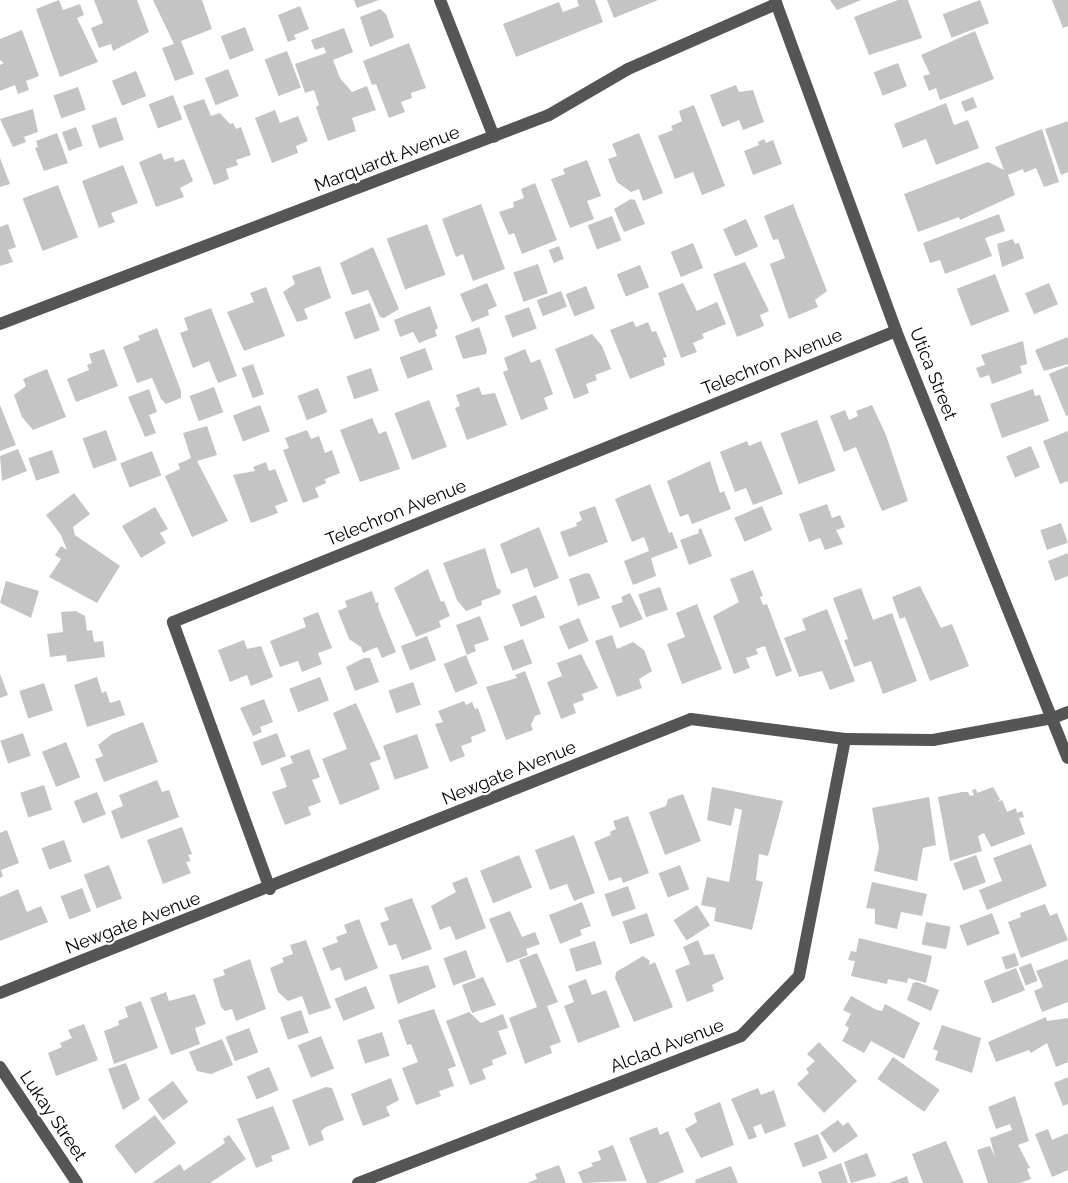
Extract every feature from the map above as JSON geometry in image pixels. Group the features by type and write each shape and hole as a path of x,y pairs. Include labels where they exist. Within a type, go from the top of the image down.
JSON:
{"street":[{"path":"440,0 494,138"},
{"name":"Marquardt Avenue","path":"0,324 494,138 549,115 628,69 776,2"},
{"name":"Utica Street","path":"776,2 896,331 1068,758"},
{"name":"Telechron Avenue","path":"270,889 172,622 896,331"},
{"name":"Newgate Avenue","path":"0,993 270,889 691,719 845,739 933,740 1053,718 1068,712"},
{"name":"Alclad Avenue","path":"358,1183 740,1036 799,976 845,739"},
{"name":"Lukay Street","path":"0,1067 77,1183"}],"building":[{"path":"59,0 63,10 80,4 84,15 77,18 98,62 60,77 36,9"},
{"path":"94,0 137,0 149,32 113,51 111,44 99,48 91,28 103,23"},
{"path":"153,0 202,0 212,29 181,41 194,74 175,81 162,48 174,44"},
{"path":"354,0 379,0 357,8"},
{"path":"577,0 595,0 603,22 516,57 503,24 559,2 563,12 579,6"},
{"path":"607,0 658,0 614,18"},
{"path":"830,0 861,0 837,10"},
{"path":"898,0 908,0 922,38 869,55 854,17"},
{"path":"980,0 989,23 952,38 943,14"},
{"path":"1052,0 1068,0 1068,26 1063,28"},
{"path":"300,6 309,29 294,35 296,39 288,42 278,15"},
{"path":"380,9 386,14 394,37 370,47 360,17"},
{"path":"245,27 254,50 230,60 221,36"},
{"path":"344,28 353,52 333,60 340,78 352,92 367,86 376,110 352,118 356,131 328,141 316,107 319,105 314,90 305,93 295,64 326,53 324,47 315,50 311,40"},
{"path":"22,30 39,76 26,81 29,90 18,94 15,85 0,91 0,65 4,63 0,60 0,39"},
{"path":"975,31 994,79 940,100 936,88 929,91 923,76 930,74 921,55"},
{"path":"409,43 426,88 411,93 412,98 401,102 405,112 389,118 376,84 372,85 363,61"},
{"path":"287,51 301,87 279,96 265,60"},
{"path":"898,63 907,86 883,96 874,72"},
{"path":"228,69 239,96 216,105 205,78"},
{"path":"136,71 146,96 122,106 112,81"},
{"path":"736,85 739,92 753,90 764,122 743,130 739,120 722,127 710,95"},
{"path":"78,87 86,110 61,118 53,95"},
{"path":"173,95 182,119 158,129 149,104"},
{"path":"973,97 977,107 965,112 961,102"},
{"path":"204,99 211,116 220,113 230,124 233,123 236,129 241,127 251,155 236,160 238,165 226,169 229,179 214,185 183,106"},
{"path":"946,103 954,125 968,120 979,148 936,165 926,139 903,148 894,124"},
{"path":"694,105 725,186 702,195 693,172 675,179 658,136 673,130 671,126 682,121 679,111"},
{"path":"33,109 38,132 24,137 26,142 13,147 0,119"},
{"path":"275,110 280,123 298,116 308,141 296,146 298,153 272,163 255,118"},
{"path":"116,117 124,140 99,148 91,125"},
{"path":"1068,121 1068,172 1061,175 1045,129"},
{"path":"76,127 83,146 69,151 62,132"},
{"path":"1042,129 1059,182 1044,187 1036,168 1024,173 1023,169 1008,175 1015,195 960,220 959,217 918,232 904,194 988,162 1004,170 995,147"},
{"path":"57,133 68,163 44,171 35,148 38,147 36,141"},
{"path":"639,133 663,193 643,201 639,189 631,192 617,182 608,159 617,156 612,144"},
{"path":"764,139 766,143 773,140 782,164 753,175 744,151 759,145 758,142"},
{"path":"161,153 164,160 173,157 175,162 184,159 193,181 180,188 184,197 156,207 139,162"},
{"path":"0,158 10,184 0,187"},
{"path":"587,160 601,196 587,201 594,219 570,228 551,179 565,174 563,169"},
{"path":"123,165 138,203 111,213 115,222 99,228 82,181"},
{"path":"535,183 557,240 522,254 514,233 509,235 499,212 514,207 513,202 524,198 521,189"},
{"path":"58,185 78,237 43,251 23,199"},
{"path":"631,199 635,200 645,224 624,232 614,209"},
{"path":"481,204 505,269 473,281 463,254 456,257 442,219"},
{"path":"793,204 827,291 815,300 818,307 789,319 770,264 785,258 778,239 773,240 764,216"},
{"path":"999,214 1005,231 985,238 992,256 945,274 940,260 930,263 923,243"},
{"path":"612,216 621,240 597,250 588,225"},
{"path":"746,219 758,246 735,257 723,229"},
{"path":"8,224 16,247 8,250 13,262 0,266 0,227"},
{"path":"427,224 445,275 405,289 387,239"},
{"path":"1013,239 1015,244 1019,243 1024,258 1002,267 997,244"},
{"path":"693,243 703,268 681,277 671,252"},
{"path":"559,246 564,259 554,263 549,250"},
{"path":"373,247 399,309 384,318 380,317 368,290 352,295 340,263"},
{"path":"745,262 769,311 760,315 764,326 737,337 713,274"},
{"path":"538,264 548,293 524,302 513,272"},
{"path":"640,265 649,287 626,297 617,274"},
{"path":"320,266 331,298 304,309 308,319 297,322 283,292 295,284 292,276"},
{"path":"995,274 1009,311 971,326 957,289"},
{"path":"487,283 497,306 488,310 489,315 472,322 460,294"},
{"path":"683,283 697,311 717,302 726,324 702,334 704,338 693,343 697,352 681,358 658,293"},
{"path":"1049,283 1058,304 1034,314 1025,293"},
{"path":"586,286 595,308 575,316 566,294"},
{"path":"266,287 285,336 244,351 227,312 254,302 250,293"},
{"path":"561,291 567,307 543,316 537,300"},
{"path":"370,303 380,330 355,339 345,312"},
{"path":"430,306 438,328 435,330 437,336 419,343 413,332 400,337 394,320"},
{"path":"529,307 537,329 512,338 505,316"},
{"path":"211,308 237,376 218,383 209,361 193,368 180,333 188,330 184,318"},
{"path":"633,321 636,327 648,322 652,332 656,331 667,357 663,358 665,365 630,379 610,330"},
{"path":"479,327 487,350 486,354 463,359 455,336"},
{"path":"157,328 181,391 181,398 166,404 161,399 152,378 137,383 123,347 140,340 138,336"},
{"path":"592,334 602,346 611,369 595,375 597,380 586,384 589,393 574,399 555,349"},
{"path":"1068,337 1068,364 1044,371 1035,350"},
{"path":"1023,341 1027,364 1020,366 1022,373 992,384 989,375 980,378 976,368 985,365 981,355"},
{"path":"425,348 433,370 407,379 400,357"},
{"path":"104,349 118,386 76,402 67,379 89,370 87,365 92,363 89,354"},
{"path":"525,349 531,363 540,359 553,394 544,398 548,409 521,420 503,372 508,370 504,358"},
{"path":"253,364 264,394 253,398 242,368"},
{"path":"1068,366 1068,415 1066,416 1049,374"},
{"path":"371,368 379,391 354,399 346,376"},
{"path":"47,369 66,417 33,430 22,417 14,395 26,386 23,379"},
{"path":"214,387 223,412 199,421 190,396"},
{"path":"479,387 482,395 495,393 507,425 467,440 455,408 460,406 456,395"},
{"path":"318,388 327,412 307,420 297,396"},
{"path":"149,389 157,412 149,415 156,433 145,437 128,397"},
{"path":"1033,389 1035,396 1040,395 1049,421 1002,438 990,404"},
{"path":"429,400 447,447 412,460 394,413"},
{"path":"0,405 16,445 0,451"},
{"path":"260,405 270,431 243,442 233,415"},
{"path":"872,405 886,435 908,501 882,511 856,447 844,452 830,416 845,410 849,420 858,416 856,411"},
{"path":"372,418 379,434 386,431 400,469 360,482 340,430"},
{"path":"817,420 835,471 799,484 780,433"},
{"path":"207,426 217,455 197,461 228,521 192,537 165,476 180,469 178,464 191,458 183,433"},
{"path":"106,430 117,460 93,469 83,439"},
{"path":"307,430 311,439 319,436 325,453 332,450 340,473 325,479 326,483 315,488 319,497 303,503 283,450 289,448 285,438"},
{"path":"1068,431 1068,481 1060,484 1043,441"},
{"path":"747,441 749,446 761,441 783,494 753,505 746,488 735,492 720,452"},
{"path":"1031,446 1040,467 1015,478 1006,457"},
{"path":"18,449 27,471 2,481 0,456"},
{"path":"52,450 60,473 36,481 28,458"},
{"path":"152,451 161,475 130,487 120,463"},
{"path":"710,461 720,493 724,491 731,509 692,524 688,514 680,517 667,481"},
{"path":"266,462 269,471 275,469 288,501 275,506 278,513 251,523 233,475 255,471 253,467"},
{"path":"650,484 669,533 672,532 678,548 651,558 656,576 633,585 624,561 649,551 644,537 632,542 615,499"},
{"path":"74,493 90,514 73,527 75,535 120,566 97,603 49,577 61,559 55,555 61,546 67,550 61,535 46,515"},
{"path":"827,504 832,518 840,515 845,527 836,530 843,544 825,550 820,538 809,542 799,514"},
{"path":"595,506 608,542 569,557 560,532 577,526 576,523 582,520 579,512"},
{"path":"762,506 772,530 745,542 734,518"},
{"path":"155,507 168,529 160,533 166,543 141,558 122,526"},
{"path":"1061,523 1068,543 1047,550 1040,530"},
{"path":"539,527 559,578 534,588 527,568 511,574 500,544"},
{"path":"701,528 712,556 689,565 680,540 699,533 698,530"},
{"path":"485,548 497,588 501,590 500,594 481,601 482,605 466,611 457,600 443,563"},
{"path":"1068,553 1068,576 1055,581 1048,561"},
{"path":"428,569 441,602 444,601 450,616 439,621 441,627 416,637 394,588"},
{"path":"753,570 763,596 760,597 763,605 767,604 792,671 776,677 765,646 756,649 758,654 746,658 750,668 734,674 713,616 739,602 730,579"},
{"path":"586,573 590,574 600,598 578,606 569,579"},
{"path":"6,581 39,591 31,618 0,603"},
{"path":"920,586 941,628 952,624 969,666 930,681 905,617 900,619 892,597"},
{"path":"660,587 668,610 646,617 638,594"},
{"path":"861,588 873,620 892,613 917,681 883,694 871,661 854,667 844,640 848,639 833,598"},
{"path":"372,591 376,603 379,602 378,607 396,652 382,658 377,647 363,653 361,647 349,639 338,611 347,607 345,601"},
{"path":"630,593 643,619 620,628 611,606 623,602 621,597"},
{"path":"536,595 545,617 521,627 512,605"},
{"path":"697,604 722,669 682,684 667,644 685,637 676,613"},
{"path":"827,609 855,681 830,690 822,671 799,677 784,638 806,630 802,619"},
{"path":"76,611 85,616 87,631 92,630 94,642 103,641 105,657 67,662 66,655 50,657 47,634 63,632 61,612"},
{"path":"318,612 332,648 318,653 322,664 302,672 298,661 280,667 270,641 306,627 303,618"},
{"path":"480,616 489,640 474,645 476,651 467,655 456,625"},
{"path":"579,618 589,641 569,650 559,627"},
{"path":"612,635 617,649 633,642 644,650 652,671 639,679 642,688 617,697 595,641"},
{"path":"427,636 436,660 410,670 401,646"},
{"path":"523,639 532,663 513,671 503,647"},
{"path":"244,640 247,649 261,646 273,677 251,686 247,675 230,682 218,650"},
{"path":"581,654 598,688 582,694 584,700 573,704 576,713 561,719 547,682 562,676 557,663"},
{"path":"466,655 478,684 455,693 444,664"},
{"path":"364,658 370,658 379,682 355,691 346,667"},
{"path":"525,671 541,714 535,716 531,725 533,730 506,740 486,687 517,678 515,675"},
{"path":"0,674 8,695 0,698"},
{"path":"97,677 102,693 106,691 110,703 120,700 125,715 87,727 74,685"},
{"path":"320,677 329,700 298,712 289,689"},
{"path":"413,682 421,705 396,713 388,690"},
{"path":"44,683 53,711 28,719 19,691"},
{"path":"264,699 273,722 260,727 262,732 253,736 240,708"},
{"path":"464,701 466,705 472,702 475,709 478,708 486,731 471,737 472,742 461,746 465,756 450,762 435,724 443,722 438,711"},
{"path":"356,703 381,759 370,763 380,789 340,805 322,759 347,749 333,713"},
{"path":"143,722 158,762 104,782 95,759 103,756 98,745 112,734"},
{"path":"23,733 31,756 8,764 0,741"},
{"path":"277,733 286,756 262,766 253,742"},
{"path":"417,734 429,768 395,780 383,746"},
{"path":"66,742 80,777 56,787 42,752"},
{"path":"309,749 320,777 312,780 321,802 308,807 311,815 285,825 272,792 287,787 280,768 293,763 290,756"},
{"path":"157,780 162,792 169,790 179,817 121,839 111,811 123,806 119,795"},
{"path":"44,785 52,810 28,817 20,793"},
{"path":"712,787 783,801 768,856 759,854 756,880 763,882 752,930 714,921 716,908 701,905 707,877 729,882 742,810 735,808 731,826 707,820"},
{"path":"993,787 1000,799 998,802 1002,800 1007,812 1016,808 1017,813 1022,811 1024,817 1019,818 1025,834 991,847 984,833 978,836 982,851 950,861 938,797 962,792 968,792 970,796 974,795 972,790 976,789 977,793"},
{"path":"97,792 106,814 83,824 74,801"},
{"path":"683,794 701,841 665,855 649,812 666,806 668,799"},
{"path":"929,797 936,845 923,848 917,881 874,871 879,848 872,808"},
{"path":"628,816 649,873 623,883 621,877 609,881 594,842 611,835 610,832 616,829 613,821"},
{"path":"182,827 192,854 188,855 191,861 186,862 191,873 163,884 147,840"},
{"path":"7,830 19,863 1,870 3,876 0,878 0,833"},
{"path":"574,835 595,893 574,901 567,884 550,890 535,850"},
{"path":"64,840 72,862 49,870 41,848"},
{"path":"1031,844 1047,886 987,910 979,890 1002,881 993,858"},
{"path":"519,855 532,887 493,903 480,871"},
{"path":"976,855 986,882 963,890 953,863"},
{"path":"109,865 122,899 97,908 84,875"},
{"path":"680,865 689,889 668,898 659,873"},
{"path":"467,877 486,928 456,940 450,926 440,930 431,906 456,892 452,883"},
{"path":"872,882 927,894 922,916 901,912 897,929 875,924 875,909 866,908"},
{"path":"628,886 636,909 612,917 604,894"},
{"path":"82,888 91,911 69,920 61,896"},
{"path":"18,889 27,912 41,906 48,922 0,941 0,897"},
{"path":"412,898 432,949 402,960 396,944 389,946 380,923 389,920 384,908"},
{"path":"582,902 591,926 580,930 582,935 560,944 549,915"},
{"path":"1045,904 1050,916 1057,913 1068,940 1021,958 1008,922 1021,917 1020,913"},
{"path":"697,905 710,925 687,940 674,920"},
{"path":"510,911 522,937 535,932 540,944 526,949 528,955 507,963 489,919"},
{"path":"647,913 655,936 630,944 622,921"},
{"path":"992,913 1000,934 967,946 959,926"},
{"path":"359,919 378,968 345,981 340,967 331,971 322,948 338,942 336,937 347,933 344,925"},
{"path":"926,922 951,927 946,949 922,945"},
{"path":"859,938 932,956 926,983 908,978 907,983 888,979 887,984 851,976 855,961 848,960 851,951 856,952"},
{"path":"306,940 331,1008 309,1015 302,996 288,1001 278,992 270,968 284,962 282,958 293,954 290,945"},
{"path":"698,940 704,955 714,954 724,979 712,985 714,991 687,1002 675,970 690,964 683,947"},
{"path":"595,941 602,964 576,972 569,949"},
{"path":"466,950 476,977 453,985 443,958"},
{"path":"537,953 558,1002 547,1006 561,1042 550,1046 552,1053 525,1064 509,1018 537,1007 519,960"},
{"path":"1015,953 1019,965 1006,970 1002,957"},
{"path":"643,956 650,961 649,965 655,962 673,1007 634,1022 615,978 616,972"},
{"path":"250,959 266,1009 236,1021 232,1009 225,1011 221,1007 213,979 225,975 223,970"},
{"path":"1068,959 1068,1002 1042,1012 1034,991 1043,987 1036,971"},
{"path":"1031,963 1038,981 1026,985 1019,968"},
{"path":"428,965 436,987 398,1004 389,975"},
{"path":"1016,968 1025,990 993,1003 984,981"},
{"path":"483,977 496,1005 472,1013 462,985"},
{"path":"586,979 592,995 606,990 620,1027 578,1043 564,1006 574,1002 568,986"},
{"path":"917,982 939,990 931,1011 907,1000 913,983"},
{"path":"366,986 375,1008 343,1021 334,999"},
{"path":"166,992 169,1001 195,994 206,1024 195,1028 200,1044 171,1055 150,998"},
{"path":"851,996 877,1010 882,1011 885,1004 920,1023 904,1059 871,1041 864,1053 842,1041 849,1028 845,1025 851,1014 843,1010"},
{"path":"141,1001 158,1048 114,1064 104,1031 119,1025 118,1021 128,1017 125,1007"},
{"path":"434,1009 456,1066 448,1069 454,1086 439,1091 441,1096 416,1105 402,1068 418,1062 411,1044 407,1045 398,1020"},
{"path":"301,1010 309,1033 288,1040 280,1017"},
{"path":"469,1012 481,1023 503,1014 508,1028 498,1031 507,1054 492,1060 493,1065 482,1069 486,1079 470,1085 446,1021"},
{"path":"1046,1017 1047,1021 1068,1018 1068,1062 1056,1067 1047,1043 1031,1053 1029,1050 996,1062 988,1042"},
{"path":"84,1024 98,1060 56,1076 48,1053 62,1047 60,1043 72,1038 68,1030"},
{"path":"942,1025 981,1038 972,1073 935,1060 938,1051 933,1049"},
{"path":"249,1028 258,1052 235,1061 226,1037"},
{"path":"382,1032 390,1056 365,1064 357,1040"},
{"path":"321,1036 334,1068 311,1078 298,1045"},
{"path":"222,1039 233,1065 211,1074 197,1071 189,1052"},
{"path":"819,1042 857,1081 824,1113 797,1084 809,1073 806,1069 815,1061 807,1054"},
{"path":"893,1057 940,1090 924,1112 878,1079"},
{"path":"126,1063 140,1099 123,1110 108,1069"},
{"path":"269,1067 279,1090 257,1099 247,1076"},
{"path":"1068,1077 1068,1104 1063,1106 1054,1083"},
{"path":"391,1078 399,1100 386,1107 390,1116 363,1126 351,1094"},
{"path":"173,1081 188,1102 163,1120 148,1099"},
{"path":"326,1087 332,1088 344,1120 326,1127 321,1131 324,1140 309,1146 292,1100"},
{"path":"758,1088 761,1095 774,1090 786,1126 765,1134 761,1124 753,1127 757,1137 749,1140 731,1099"},
{"path":"1015,1096 1029,1141 1018,1145 1030,1168 1027,1169 1031,1179 1020,1183 988,1183 977,1150 990,1146 995,1157 990,1138 1012,1130 1010,1124 996,1129 988,1107"},
{"path":"720,1102 734,1145 701,1158 685,1129 697,1122 694,1113"},
{"path":"273,1106 290,1149 271,1156 273,1161 256,1168 237,1119"},
{"path":"155,1115 176,1143 135,1174 114,1146"},
{"path":"838,1120 843,1126 848,1122 858,1136 834,1153 820,1133"},
{"path":"657,1127 660,1135 668,1131 684,1172 657,1183 647,1183 629,1138"},
{"path":"1048,1129 1052,1140 1068,1133 1068,1170 1052,1177 1035,1134"},
{"path":"818,1134 827,1158 803,1168 794,1143"},
{"path":"229,1135 246,1159 210,1183 152,1183 180,1164 184,1171 225,1143 223,1139"},
{"path":"946,1141 964,1183 923,1183 912,1154"},
{"path":"613,1145 627,1181 583,1183 578,1172 593,1166 591,1163 601,1160 598,1151"},
{"path":"867,1153 876,1176 851,1183 844,1162"},
{"path":"841,1163 848,1183 822,1183 818,1172"},
{"path":"559,1165 566,1183 527,1183 537,1179 535,1174"},
{"path":"731,1166 738,1183 696,1183 695,1180"},
{"path":"907,1176 909,1183 889,1183"}]}
